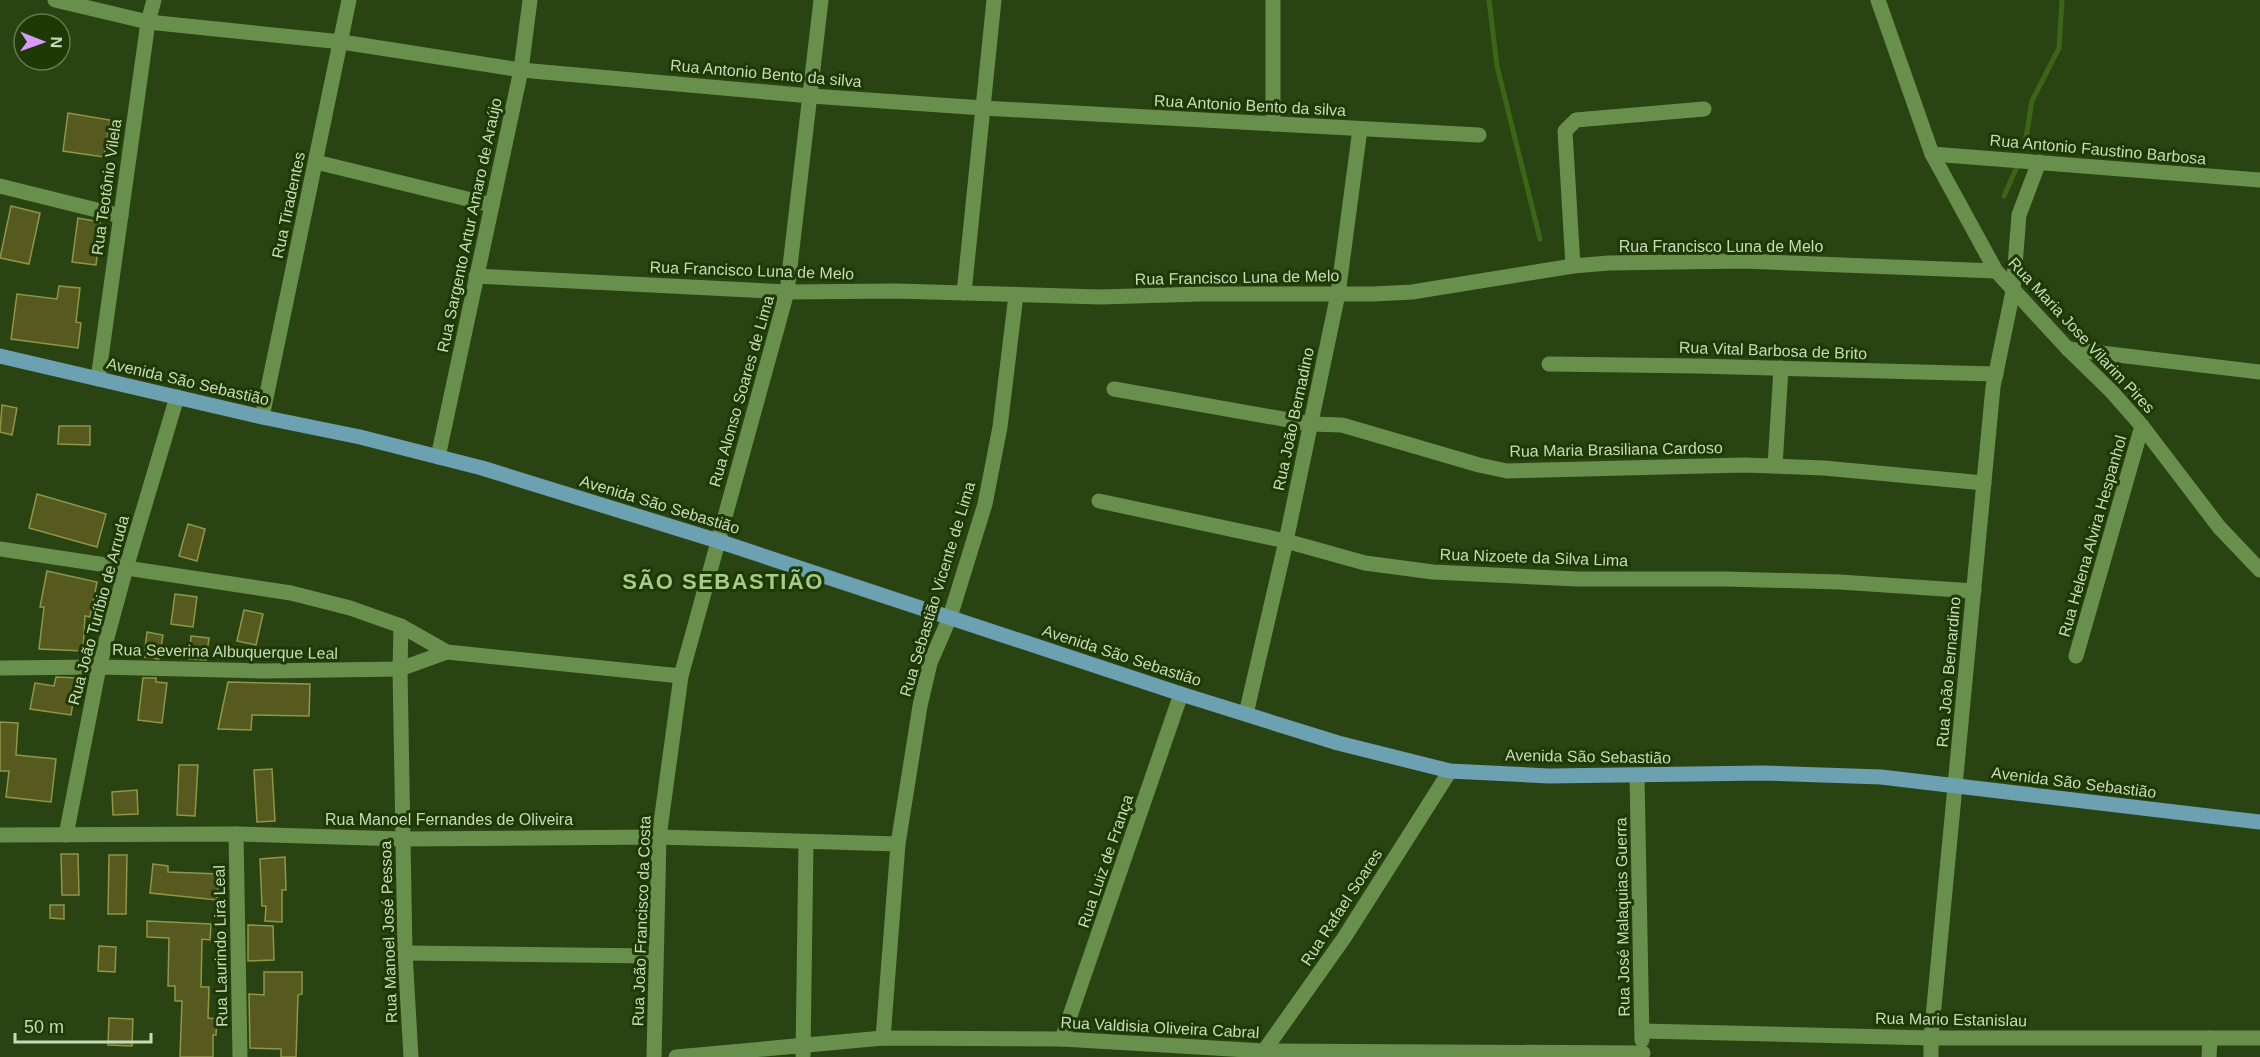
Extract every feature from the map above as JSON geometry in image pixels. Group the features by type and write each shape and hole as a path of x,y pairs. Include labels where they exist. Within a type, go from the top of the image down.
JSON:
{"main road":[{"name":"Avenida São Sebastião","path":"0,356 262,417 360,437 515,478 718,541 1181,694 1349,746 1450,771 1548,776 1764,773 1881,777 2260,822"}],"street":[{"name":"Rua Antonio Bento da silva","path":"55,0 148,22 342,42 520,70 811,96 983,108 1479,135"},
{"name":"Rua Teotônio Vilela","path":"98,379 148,22 154,0"},
{"name":"Rua Tiradentes","path":"262,417 349,0"},
{"name":"Rua Sargento Artur Amaro de Araújo","path":"438,457 520,70 530,0"},
{"name":"Rua Alonso Soares de Lima","path":"718,541 788,292 821,0"},
{"path":"964,293 994,0"},
{"path":"1273,0 1274,124"},
{"name":"Rua Maria Jose Vilarim Pires","path":"1878,0 1932,154 1996,271 2068,349 2112,392 2142,426 2219,527 2260,570"},
{"path":"1573,266 1565,131 1576,120 1704,109"},
{"name":"Rua João Bernadino","path":"1246,714 1286,541 1338,294 1360,129"},
{"name":"Rua Antonio Faustino Barbosa","path":"1932,154 2260,180"},
{"path":"316,162 492,205"},
{"name":"Rua João Bernardino","path":"1931,1057 1955,786 1996,375 2013,291 2019,215 2039,162"},
{"path":"0,186 121,216"},
{"name":"Rua Francisco Luna de Melo","path":"476,276 788,292 896,291 1100,297 1412,292 1573,266 1743,261 1996,271"},
{"name":"Rua Sebastião Vicente de Lima","path":"883,1038 898,844 920,706 930,663 950,617 985,504 1000,427 1016,295"},
{"path":"2068,349 2260,372"},
{"name":"Rua Vital Barbosa de Brito","path":"1549,364 1996,375"},
{"path":"1775,466 1781,368"},
{"name":"Rua Maria Brasiliana Cardoso","path":"1114,389 1311,424 1342,425 1441,455 1507,471 1775,466 1824,468 1984,483"},
{"name":"Rua João Turíbio de Arruda","path":"66,835 99,667 177,397"},
{"name":"Rua Helena Alvira Hespanhol","path":"2076,656 2142,426"},
{"name":"Rua Nizoete da Silva Lima","path":"1099,501 1286,541 1365,562 1445,573 1578,579 1840,582 1974,591"},
{"name":"Rua João Francisco da Costa","path":"654,1057 659,837 681,676 718,541"},
{"path":"0,549 291,593 350,608 401,626 447,652 681,676"},
{"name":"Rua Manoel José Pessoa","path":"401,626 402,839 411,1057"},
{"name":"Rua Severina Albuquerque Leal","path":"0,668 400,669 447,652"},
{"name":"Rua Luiz de França","path":"1062,1039 1181,694"},
{"name":"Rua Rafael Soares","path":"1260,1054 1344,938 1450,771"},
{"name":"Rua José Malaquias Guerra","path":"1638,776 1643,1055"},
{"name":"Rua Manoel Fernandes de Oliveira","path":"0,835 236,834 402,839 659,837 898,844"},
{"name":"Rua Laurindo Lira Leal","path":"236,834 240,1057"},
{"path":"803,1052 806,842"},
{"path":"405,953 655,956"},
{"name":"Rua Mario Estanislau","path":"1642,1031 1931,1038 2260,1038"},
{"name":"Rua Valdisia Oliveira Cabral","path":"676,1057 803,1052 883,1038 1062,1039 1260,1054 1643,1055"},
{"path":"2209,1057 2210,1038"}],"building":[{"path":"68,113 110,120 104,157 63,151"},
{"path":"11,206 40,213 29,264 0,258"},
{"path":"78,218 100,222 95,248 98,249 96,265 72,262"},
{"path":"59,286 80,288 76,322 81,323 78,348 11,339 17,294 57,299"},
{"path":"2,405 17,408 12,435 0,432"},
{"path":"59,426 90,426 90,445 58,444"},
{"path":"37,494 106,514 97,547 29,528"},
{"path":"188,524 205,529 197,561 179,556"},
{"path":"47,571 97,582 90,617 85,616 83,651 39,649 44,607 40,607"},
{"path":"175,594 197,597 193,627 171,624"},
{"path":"244,610 263,614 256,645 237,641"},
{"path":"147,632 163,635 159,659 144,657"},
{"path":"191,636 209,638 206,660 189,659"},
{"path":"56,677 77,678 71,715 30,709 35,683 54,686"},
{"path":"143,678 156,678 156,682 167,683 162,723 138,720"},
{"path":"228,682 310,684 309,716 252,715 251,730 218,729"},
{"path":"0,722 18,723 16,755 56,759 51,802 6,797 9,771 0,771"},
{"path":"179,765 198,765 195,816 177,815"},
{"path":"272,769 275,821 257,822 254,770"},
{"path":"137,790 138,814 113,815 112,792"},
{"path":"61,854 78,854 79,895 62,895"},
{"path":"109,855 127,855 126,914 108,914"},
{"path":"285,857 286,890 282,890 282,922 265,921 266,906 262,906 260,859"},
{"path":"153,864 168,866 168,872 219,874 217,900 150,893"},
{"path":"50,905 64,905 64,919 50,918"},
{"path":"147,921 211,924 210,940 202,939 201,987 209,987 208,1018 217,1019 216,1035 213,1035 213,1057 180,1057 182,1001 175,1001 175,986 168,986 169,938 147,937"},
{"path":"248,925 273,926 274,960 248,961"},
{"path":"99,946 116,947 115,972 98,971"},
{"path":"264,972 302,972 302,994 298,995 296,1057 281,1057 281,1049 250,1048 249,994 264,995"},
{"path":"109,1018 133,1019 132,1046 108,1045"}],"waterway":[{"path":"1489,0 1497,66 1540,239"},
{"path":"2025,144 2032,101 2059,48 2062,0"},
{"path":"2004,196 2019,162"}],"district":[{"name":"SÃO SEBASTIÃO","path":"723,581"}]}
